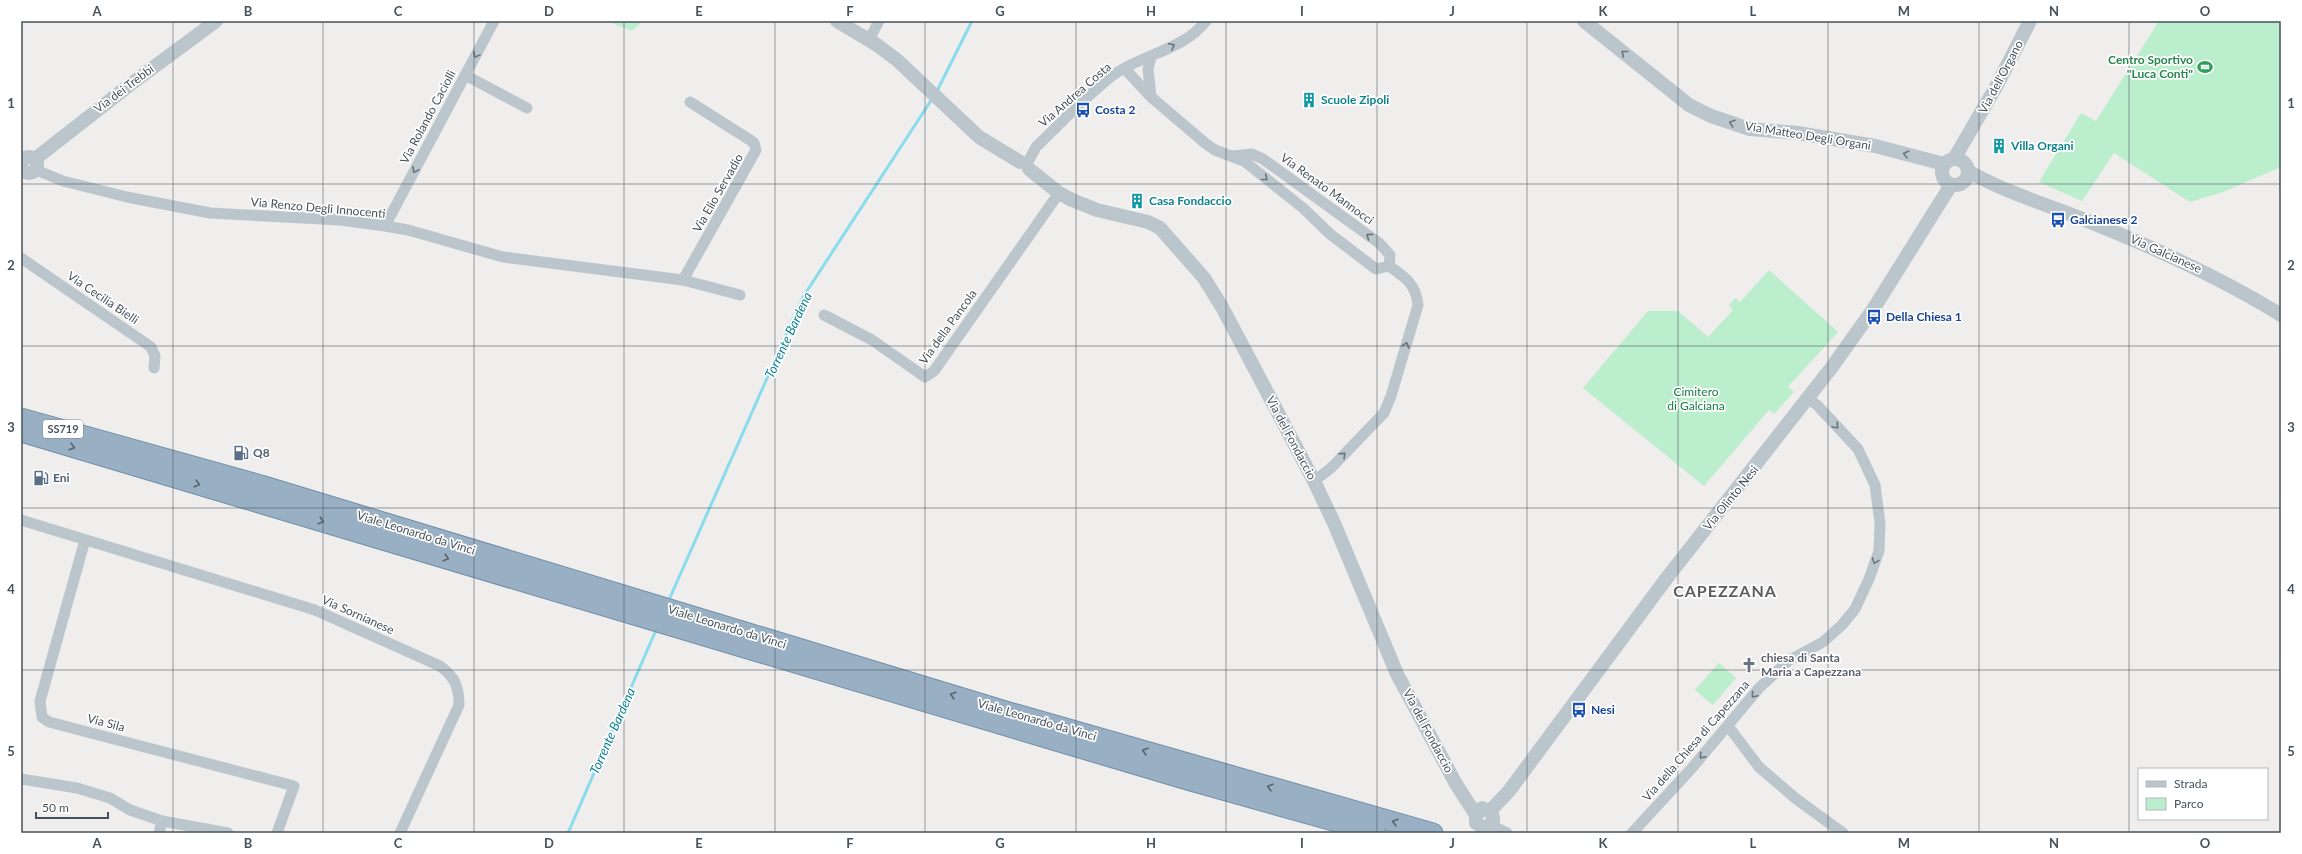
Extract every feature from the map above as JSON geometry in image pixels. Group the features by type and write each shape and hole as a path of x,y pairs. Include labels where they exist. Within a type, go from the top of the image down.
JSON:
{"highway":[{"name":"Viale Leonardo da Vinci","path":"21,418 105,440 268,487 1009,712 1433,833"},
{"name":"Viale Leonardo da Vinci","path":"21,432 1187,780 1376,833"}],"street":[{"name":"Via dei Trebbi","path":"26,167 127,87 216,21"},
{"name":"Via Rolando Caciolli","path":"385,226 494,21"},
{"name":"Via del Fondaccio","path":"836,21 869,40 901,63 979,137 1026,164 1059,193 1097,210 1148,222 1160,228 1171,238 1204,278 1222,307 1314,481 1334,523 1397,674 1461,792 1484,822"},
{"path":"869,40 879,21"},
{"name":"Via Andrea Costa","path":"1026,164 1036,147 1112,76 1151,57 1198,31 1206,21"},
{"name":"Via Matteo Degli Organi","path":"1584,21 1689,105 1711,116 1750,129 1798,132 1875,146 1956,172"},
{"name":"Via dell'Organo","path":"1956,172 1971,132 2030,21"},
{"path":"1151,57 1148,69 1151,97"},
{"name":"Via Renato Mannocci","path":"1125,69 1151,97 1205,143 1215,150 1233,156 1252,168 1365,262 1376,269 1389,266 1390,255 1379,244 1263,159 1252,154 1233,156"},
{"path":"465,76 527,108"},
{"name":"Via Elio Servadio","path":"683,280 756,150 754,143 750,140 690,102"},
{"path":"1252,168 1253,162 1263,159"},
{"name":"Via Renzo Degli Innocenti","path":"26,167 63,181 127,198 210,212 340,220 385,226 408,230 503,257 683,280 740,295"},
{"name":"Via Galcianese","path":"1956,172 2001,187 2116,232 2195,266 2281,315"},
{"name":"Via Olinto Nesi","path":"1484,822 1509,791 1666,578 1808,399 1874,308 1922,234 1956,172"},
{"name":"Via della Pancola","path":"824,315 872,340 925,377 934,371 1059,193"},
{"name":"Via Cecilia Bielli","path":"21,258 151,347 156,356 154,368"},
{"path":"1314,481 1331,468 1370,429 1384,413 1391,396 1418,305 1413,284 1389,266"},
{"name":"Via della Chiesa di Capezzana","path":"1632,833 1728,726 1759,688 1788,661 1823,642 1842,626 1855,609 1879,551 1880,523 1875,485 1858,449 1817,405 1808,399"},
{"name":"Via Sornianese","path":"21,520 315,610 440,666 451,674 459,689 459,706 400,833"},
{"name":"Via Sila","path":"85,540 40,701 42,716 49,722 294,786 278,833"},
{"path":"1728,726 1759,767 1795,798 1843,833"},
{"path":"21,779 94,792 130,810 162,821 228,833"},
{"path":"159,833 162,821"},
{"path":"1484,822 1508,833"}],"green space":[{"path":"607,21 643,21 632,31"},
{"name":"Centro Sportivo \"Luca Conti\"","path":"2159,21 2281,21 2281,167 2223,192 2190,202 2114,153 2082,201 2039,182 2081,113 2096,121"},
{"name":"Cimitero di Galciana","path":"1769,270 1838,332 1788,387 1794,392 1774,414 1769,410 1704,486 1583,388 1648,311 1678,311 1708,337 1733,310 1729,305 1735,298 1740,302"},
{"path":"1719,663 1736,678 1713,705 1695,690"}],"waterway":[{"name":"Torrente Bardena","path":"937,91 972,21"},
{"name":"Torrente Bardena","path":"668,602 803,297 932,99"},
{"name":"Torrente Bardena","path":"568,833 656,630"}],"place":[{"name":"Centro Sportivo \"Luca Conti\"","path":"2205,67"},
{"name":"Scuole Zipoli","path":"1309,100"},
{"name":"Costa 2","path":"1083,110"},
{"name":"Villa Organi","path":"1999,146"},
{"name":"Casa Fondaccio","path":"1137,201"},
{"name":"Galcianese 2","path":"2058,220"},
{"name":"Della Chiesa 1","path":"1874,317"},
{"name":"Q8","path":"241,453"},
{"name":"Eni","path":"41,478"},
{"name":"chiesa di Santa Maria a Capezzana","path":"1749,665"},
{"name":"Nesi","path":"1579,710"}],"district":[{"name":"CAPEZZANA","path":"1725,591"}]}
